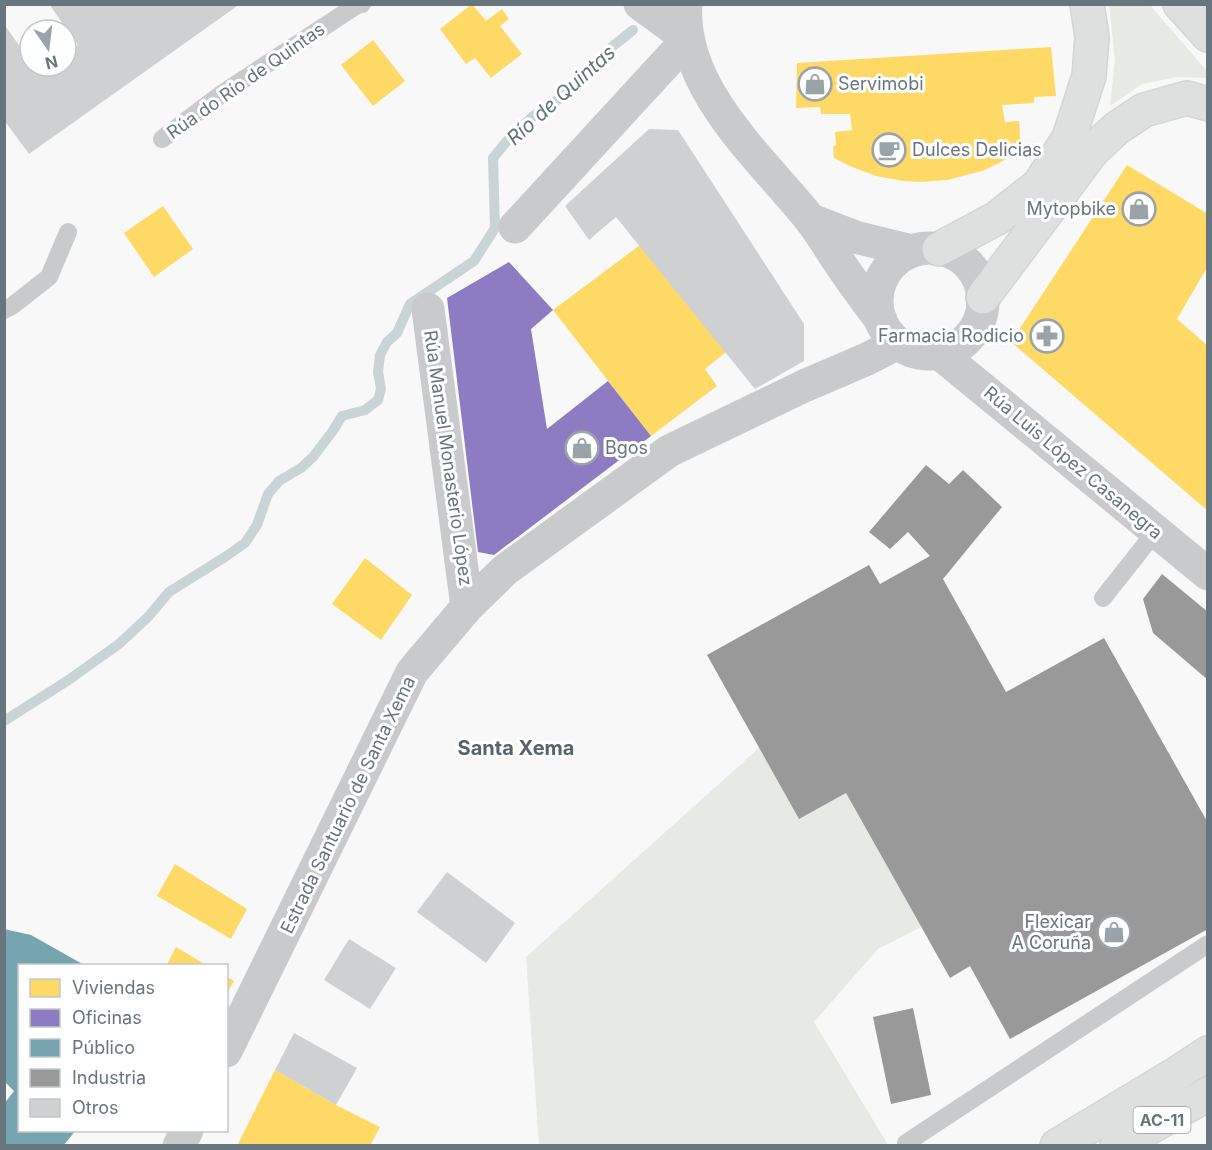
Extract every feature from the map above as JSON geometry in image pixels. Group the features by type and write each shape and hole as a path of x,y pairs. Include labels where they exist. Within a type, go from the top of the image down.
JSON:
{"highway":[{"path":"925,250 997,218 1039,185 1069,138 1089,76 1092,37 1087,4"},
{"path":"1180,4 1208,35"},
{"path":"983,297 1093,150 1117,128 1144,110 1187,98 1208,104"},
{"path":"1057,1146 1208,1053"},
{"name":"AC-11","path":"1117,1146 1208,1094"}],"street":[{"path":"640,4 688,39"},
{"path":"686,4 688,39 695,62 721,110 746,144 811,220 889,332 911,350 939,353 954,348 967,339 976,327 982,312 983,297 979,280 969,265 956,254 855,237 811,220"},
{"path":"515,227 688,39"},
{"path":"889,332 877,304 879,287 886,272 897,259 925,250"},
{"name":"Rúa Manuel Monasterio López","path":"428,309 467,607"},
{"name":"Estrada Santuario de Santa Xema","path":"228,1046 412,672 467,607 505,570 669,451 804,386 867,359 889,332"},
{"name":"Rúa Luis López Casanegra","path":"939,353 1208,574"},
{"path":"180,1146 187,1132"}],"lane":[{"name":"Rúa do Río de Quintas","path":"162,139 223,93 357,5 362,4"},
{"path":"4,310 49,277 68,232"},
{"path":"1103,598 1156,531"},
{"path":"906,1143 1208,944"}],"shaded area":[{"path":"1109,5 1150,5 1207,71 1207,78 1177,77 1142,84 1110,106 1115,60"},
{"path":"759,748 799,819 846,793 921,927 878,949 814,1022 888,1145 539,1145 526,957"}],"building: Viviendas":[{"path":"472,4 486,21 502,9 509,19 500,26 522,54 491,78 475,58 466,64 440,29"},
{"path":"373,40 405,81 373,106 341,65"},
{"path":"1051,47 1056,96 1034,97 1034,103 1002,105 1005,122 1019,121 1021,150 985,170 948,180 903,181 876,176 852,167 834,158 833,146 836,145 835,132 852,130 850,114 821,114 820,107 796,108 797,63"},
{"path":"1127,165 1208,214 1208,266 1177,319 1208,346 1208,511 1011,342"},
{"path":"163,206 193,249 154,277 124,233"},
{"path":"640,245 726,352 705,369 717,386 651,436 553,310"},
{"path":"365,558 412,595 381,640 332,604"},
{"path":"175,864 247,909 231,939 157,896"},
{"path":"176,947 205,964 167,964"},
{"path":"228,977 234,981 228,992"},
{"path":"275,1070 380,1127 370,1146 237,1146"}],"building: Oficinas":[{"path":"509,262 553,310 531,329 547,429 608,381 651,436 494,555 478,552 447,298"}],"building: Público":[{"path":"4,929 31,935 82,964 18,964 18,1132 74,1132 63,1146 4,1146 4,1104 14,1091 4,1081"}],"building: Industria":[{"path":"926,465 949,484 963,470 1002,507 943,579 1006,692 1104,638 1208,823 1208,929 1010,1039 970,966 950,978 846,793 799,819 707,655 869,565 880,584 930,556 908,532 890,549 869,532"},
{"path":"1162,574 1208,612 1208,680 1153,633 1143,599"},
{"path":"913,1008 931,1095 891,1104 873,1017"}],"building: Otros":[{"path":"49,4 240,4 29,154 4,120 4,24 18,44 18,78 78,78 78,18 59,18"},
{"path":"649,129 678,130 804,324 804,361 755,389 616,217 589,240 565,206"},
{"path":"447,872 515,923 486,963 417,912"},
{"path":"349,939 396,968 370,1009 324,980"},
{"path":"294,1033 357,1068 336,1105 275,1070"}],"waterway":[{"name":"Río de Quintas","path":"4,721 67,681 119,644 148,617 169,592 245,543 257,525 268,494 279,481 301,468 313,457 342,416 365,410 378,400 381,389 378,372 380,355 387,342 397,333 410,304 474,261 495,228 493,158 532,117 571,91 613,46 633,30"}],"place":[{"name":"Servimobi","path":"815,84"},
{"name":"Dulces Delicias","path":"889,150"},
{"name":"Mytopbike","path":"1139,209"},
{"name":"Farmacia Rodicio","path":"1047,336"},
{"name":"Bgos","path":"582,448"},
{"name":"Flexicar A Coruña","path":"1114,932"}],"district":[{"name":"Santa Xema","path":"516,748"}]}
